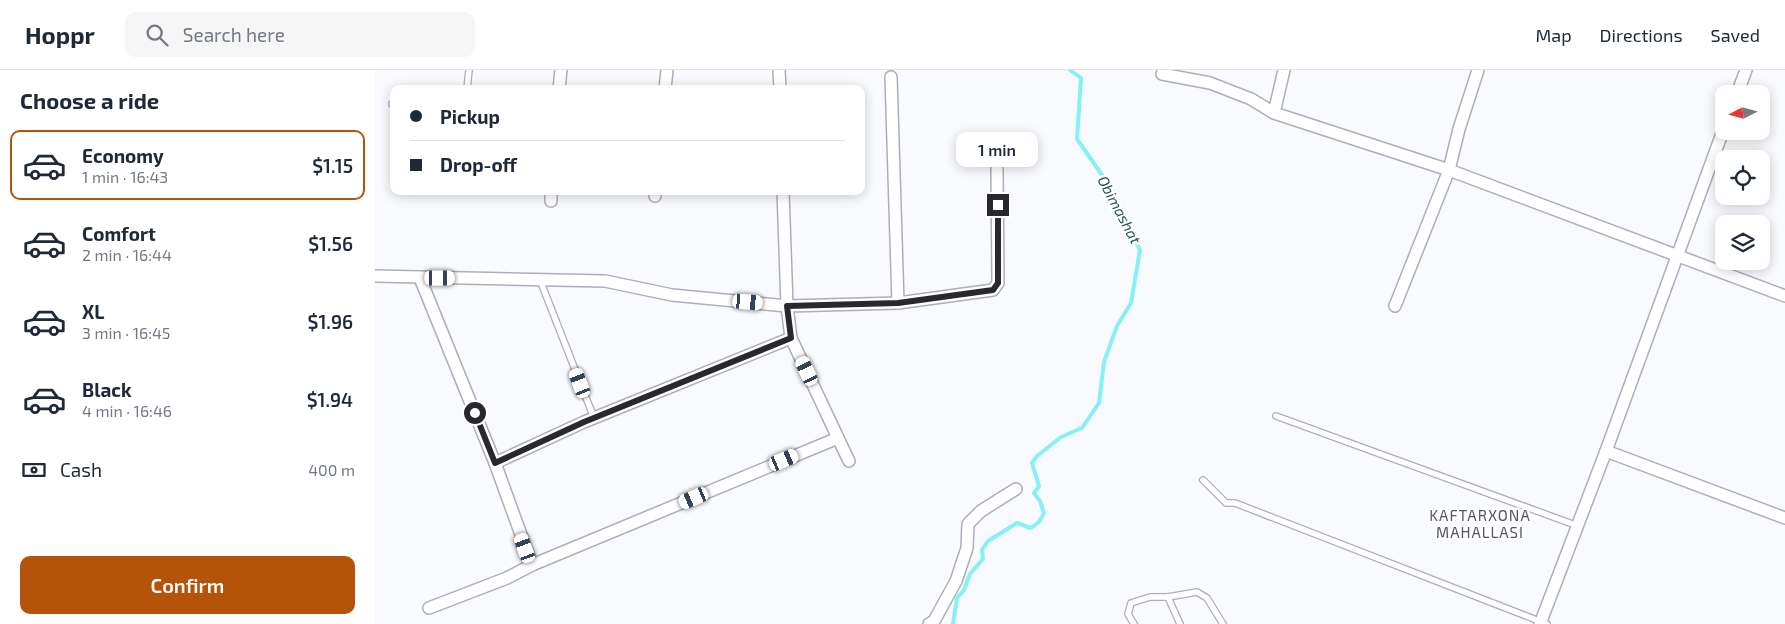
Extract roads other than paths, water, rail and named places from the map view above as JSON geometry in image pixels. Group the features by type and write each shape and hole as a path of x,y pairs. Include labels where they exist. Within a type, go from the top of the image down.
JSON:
{"street":[{"path":"559,85 561,70"},
{"path":"665,85 667,70"},
{"path":"779,70 779,85"},
{"path":"1273,113 1285,70"},
{"path":"1395,306 1449,170 1459,129 1478,70"},
{"path":"1740,85 1745,70"},
{"path":"1162,74 1210,83 1251,100 1273,113 1449,170 1785,296"},
{"path":"891,77 898,303"},
{"path":"1543,623 1720,140"},
{"path":"375,276 539,278 605,281 672,296 787,306 898,303 993,290 998,283 997,169"},
{"path":"783,195 787,306 791,338 849,461"},
{"path":"420,278 495,463 532,565"},
{"path":"495,463 594,418 791,338"},
{"path":"429,608 507,578 532,565 838,438"},
{"path":"1606,451 1785,518"},
{"path":"929,624 934,621 956,581 967,548 968,524 981,511 1016,488"}],"lane":[{"path":"467,85 469,70"},
{"path":"539,278 594,418"},
{"path":"1276,416 1578,526"},
{"path":"1203,480 1226,503 1235,503 1543,623"},
{"path":"1134,624 1128,614 1131,603 1151,597 1167,597 1197,592 1207,598 1223,624"},
{"path":"1167,597 1181,624"}],"waterway":[{"name":"Obimashat","path":"953,624 957,598 964,590 970,574 983,559 982,550 988,541 1017,523 1031,528 1039,522 1044,513 1040,501 1034,493 1039,486 1032,463 1037,456 1061,437 1082,428 1099,403 1104,362 1117,326 1131,303 1140,250 1111,188 1077,139 1081,78 1070,70"}],"district":[{"name":"KAFTARXONA MAHALLASI","path":"1480,524"}]}
